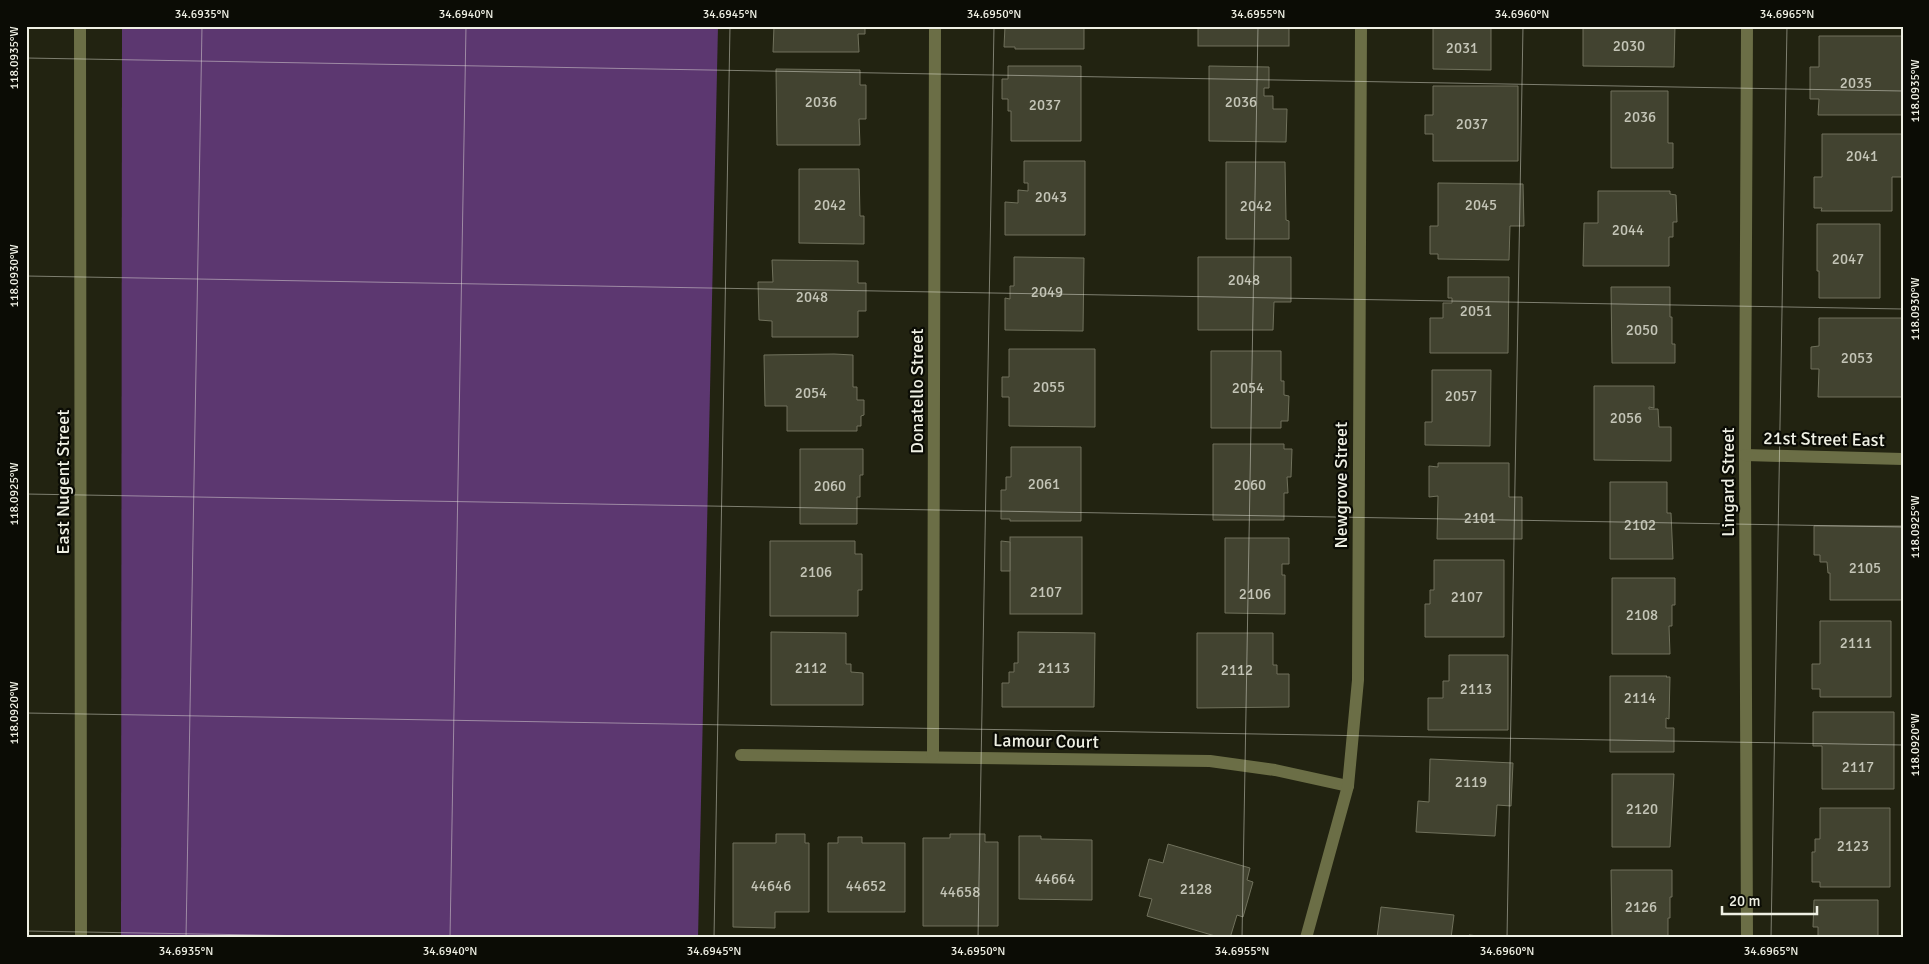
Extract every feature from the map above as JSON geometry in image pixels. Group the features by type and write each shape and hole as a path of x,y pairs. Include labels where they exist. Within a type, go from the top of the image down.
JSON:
{"street":[{"name":"East Nugent Street","path":"80,26 81,938"},
{"name":"Donatello Street","path":"933,756 935,26"},
{"name":"Newgrove Street","path":"1306,938 1348,786 1358,680 1361,26"},
{"name":"Lingard Street","path":"1747,26 1745,455 1747,938"},
{"name":"21st Street East","path":"1745,455 1903,459"},
{"name":"Lamour Court","path":"741,755 1210,761 1276,770 1348,786"}],"shaded area":[{"path":"122,26 718,26 698,938 121,938"}],"building":[{"path":"774,26 865,26 865,34 858,34 859,52 773,52"},
{"path":"1005,26 1084,26 1084,49 1015,49 1015,47 1004,47"},
{"path":"1198,26 1289,26 1289,46 1198,46"},
{"path":"1433,26 1491,26 1491,70 1433,69"},
{"path":"1583,26 1675,26 1674,67 1583,66"},
{"path":"1819,36 1903,36 1903,115 1818,115 1819,99 1810,99 1810,67 1819,67"},
{"path":"1008,66 1081,66 1081,141 1011,141 1011,111 1008,111 1008,99 1002,99 1002,79 1008,79"},
{"path":"1209,66 1269,67 1269,88 1264,88 1264,96 1273,96 1273,109 1287,109 1286,142 1209,141"},
{"path":"776,69 860,70 860,85 866,85 866,119 859,119 860,145 777,145"},
{"path":"1433,86 1518,86 1518,161 1433,161 1433,134 1425,134 1425,115 1433,115"},
{"path":"1611,91 1668,91 1668,143 1673,143 1673,168 1611,168"},
{"path":"1822,134 1903,134 1903,177 1892,177 1892,211 1821,211 1822,208 1814,208 1814,177 1822,177"},
{"path":"1024,161 1085,161 1085,235 1005,235 1005,202 1018,203 1018,190 1028,191 1028,183 1024,183"},
{"path":"1226,162 1285,162 1286,220 1289,221 1289,239 1226,239"},
{"path":"799,169 859,169 860,216 864,216 864,244 799,243"},
{"path":"1438,183 1523,184 1524,226 1510,226 1509,260 1438,259 1438,254 1430,254 1430,226 1438,226"},
{"path":"1598,191 1670,191 1670,194 1676,195 1677,222 1673,222 1673,237 1669,237 1669,266 1583,266 1584,223 1598,223"},
{"path":"1817,224 1880,224 1880,298 1819,298"},
{"path":"1014,257 1084,258 1083,331 1005,330 1005,298 1010,299 1010,286 1014,286"},
{"path":"1198,257 1291,257 1291,302 1274,302 1273,330 1198,330"},
{"path":"772,260 858,261 858,283 866,283 866,311 858,311 858,337 772,337 772,321 759,320 758,282 773,282"},
{"path":"1448,277 1509,277 1508,353 1430,353 1430,318 1443,318 1443,303 1452,303 1452,298 1448,298"},
{"path":"1611,287 1670,287 1670,317 1672,317 1672,344 1675,344 1675,363 1612,363"},
{"path":"1819,318 1903,318 1903,397 1818,397 1819,369 1811,369 1811,347 1819,346"},
{"path":"1009,349 1095,349 1095,427 1009,426 1009,397 1002,397 1002,377 1009,377"},
{"path":"1211,351 1281,351 1281,381 1284,381 1284,395 1289,396 1288,421 1281,421 1281,428 1211,428"},
{"path":"764,355 853,355 853,387 857,387 857,400 864,400 864,415 861,416 861,426 857,426 857,431 787,431 787,406 765,406"},
{"path":"1432,370 1491,370 1490,446 1425,445 1425,422 1432,422"},
{"path":"1594,386 1654,386 1654,408 1649,407 1649,409 1658,409 1659,427 1671,427 1671,461 1594,460"},
{"path":"1213,444 1284,444 1284,449 1292,449 1291,477 1287,477 1288,493 1284,493 1284,520 1213,520"},
{"path":"1011,447 1081,447 1081,521 1010,521 1010,519 1001,519 1001,490 1006,490 1006,477 1011,477"},
{"path":"800,449 863,449 863,475 860,475 860,497 857,497 857,524 800,524"},
{"path":"1438,463 1509,463 1509,497 1522,497 1522,539 1437,539 1438,496 1429,497 1429,466 1438,467"},
{"path":"1610,482 1667,482 1667,513 1671,513 1673,559 1610,559"},
{"path":"1814,526 1903,526 1903,600 1830,600 1830,573 1828,573 1827,562 1820,562 1820,555 1814,555"},
{"path":"1010,537 1082,537 1082,614 1010,614"},
{"path":"1225,538 1289,538 1289,564 1282,564 1282,575 1285,575 1285,614 1225,613"},
{"path":"770,541 855,541 855,554 862,554 862,590 858,590 858,616 770,616"},
{"path":"1001,541 1010,542 1010,571 1001,571"},
{"path":"1434,560 1504,560 1504,637 1425,637 1425,604 1430,604 1430,590 1434,590"},
{"path":"1612,578 1675,578 1675,605 1672,605 1672,626 1669,626 1670,654 1612,654"},
{"path":"1820,621 1891,621 1891,697 1820,697 1820,689 1812,689 1812,664 1820,664"},
{"path":"771,632 846,633 846,664 851,664 851,672 863,673 863,705 771,705"},
{"path":"1018,632 1095,633 1094,707 1002,707 1002,683 1009,683 1009,672 1014,672 1014,663 1018,663"},
{"path":"1197,633 1273,633 1273,665 1277,665 1277,674 1289,674 1289,707 1197,708"},
{"path":"1449,655 1508,655 1508,730 1428,730 1428,698 1443,698 1443,681 1449,681"},
{"path":"1610,676 1670,677 1669,719 1666,718 1666,728 1674,728 1674,752 1610,752"},
{"path":"1813,712 1894,712 1894,789 1822,789 1822,746 1813,746"},
{"path":"1430,759 1513,763 1511,806 1497,805 1495,836 1416,832 1418,801 1429,802"},
{"path":"1612,774 1674,774 1670,847 1612,847"},
{"path":"1820,808 1890,808 1890,887 1820,887 1820,882 1812,882 1812,852 1815,852 1815,839 1820,839"},
{"path":"776,834 805,834 805,843 809,843 809,912 775,912 775,928 733,927 733,843 776,843"},
{"path":"950,834 985,834 985,842 998,842 998,926 923,926 923,838 950,838"},
{"path":"1019,836 1041,836 1041,839 1092,840 1092,900 1019,899"},
{"path":"838,837 862,837 862,843 905,843 905,912 828,912 828,843 838,843"},
{"path":"1168,844 1250,868 1247,880 1253,882 1243,917 1237,915 1230,938 1222,938 1147,916 1152,899 1139,896 1149,859 1163,863"},
{"path":"1611,870 1672,870 1672,897 1670,897 1668,938 1612,938"},
{"path":"1814,900 1878,900 1878,938 1818,938 1818,927 1813,927"},
{"path":"1381,907 1454,915 1451,938 1377,938"},
{"path":"1469,935 1498,938 1468,938"}]}
